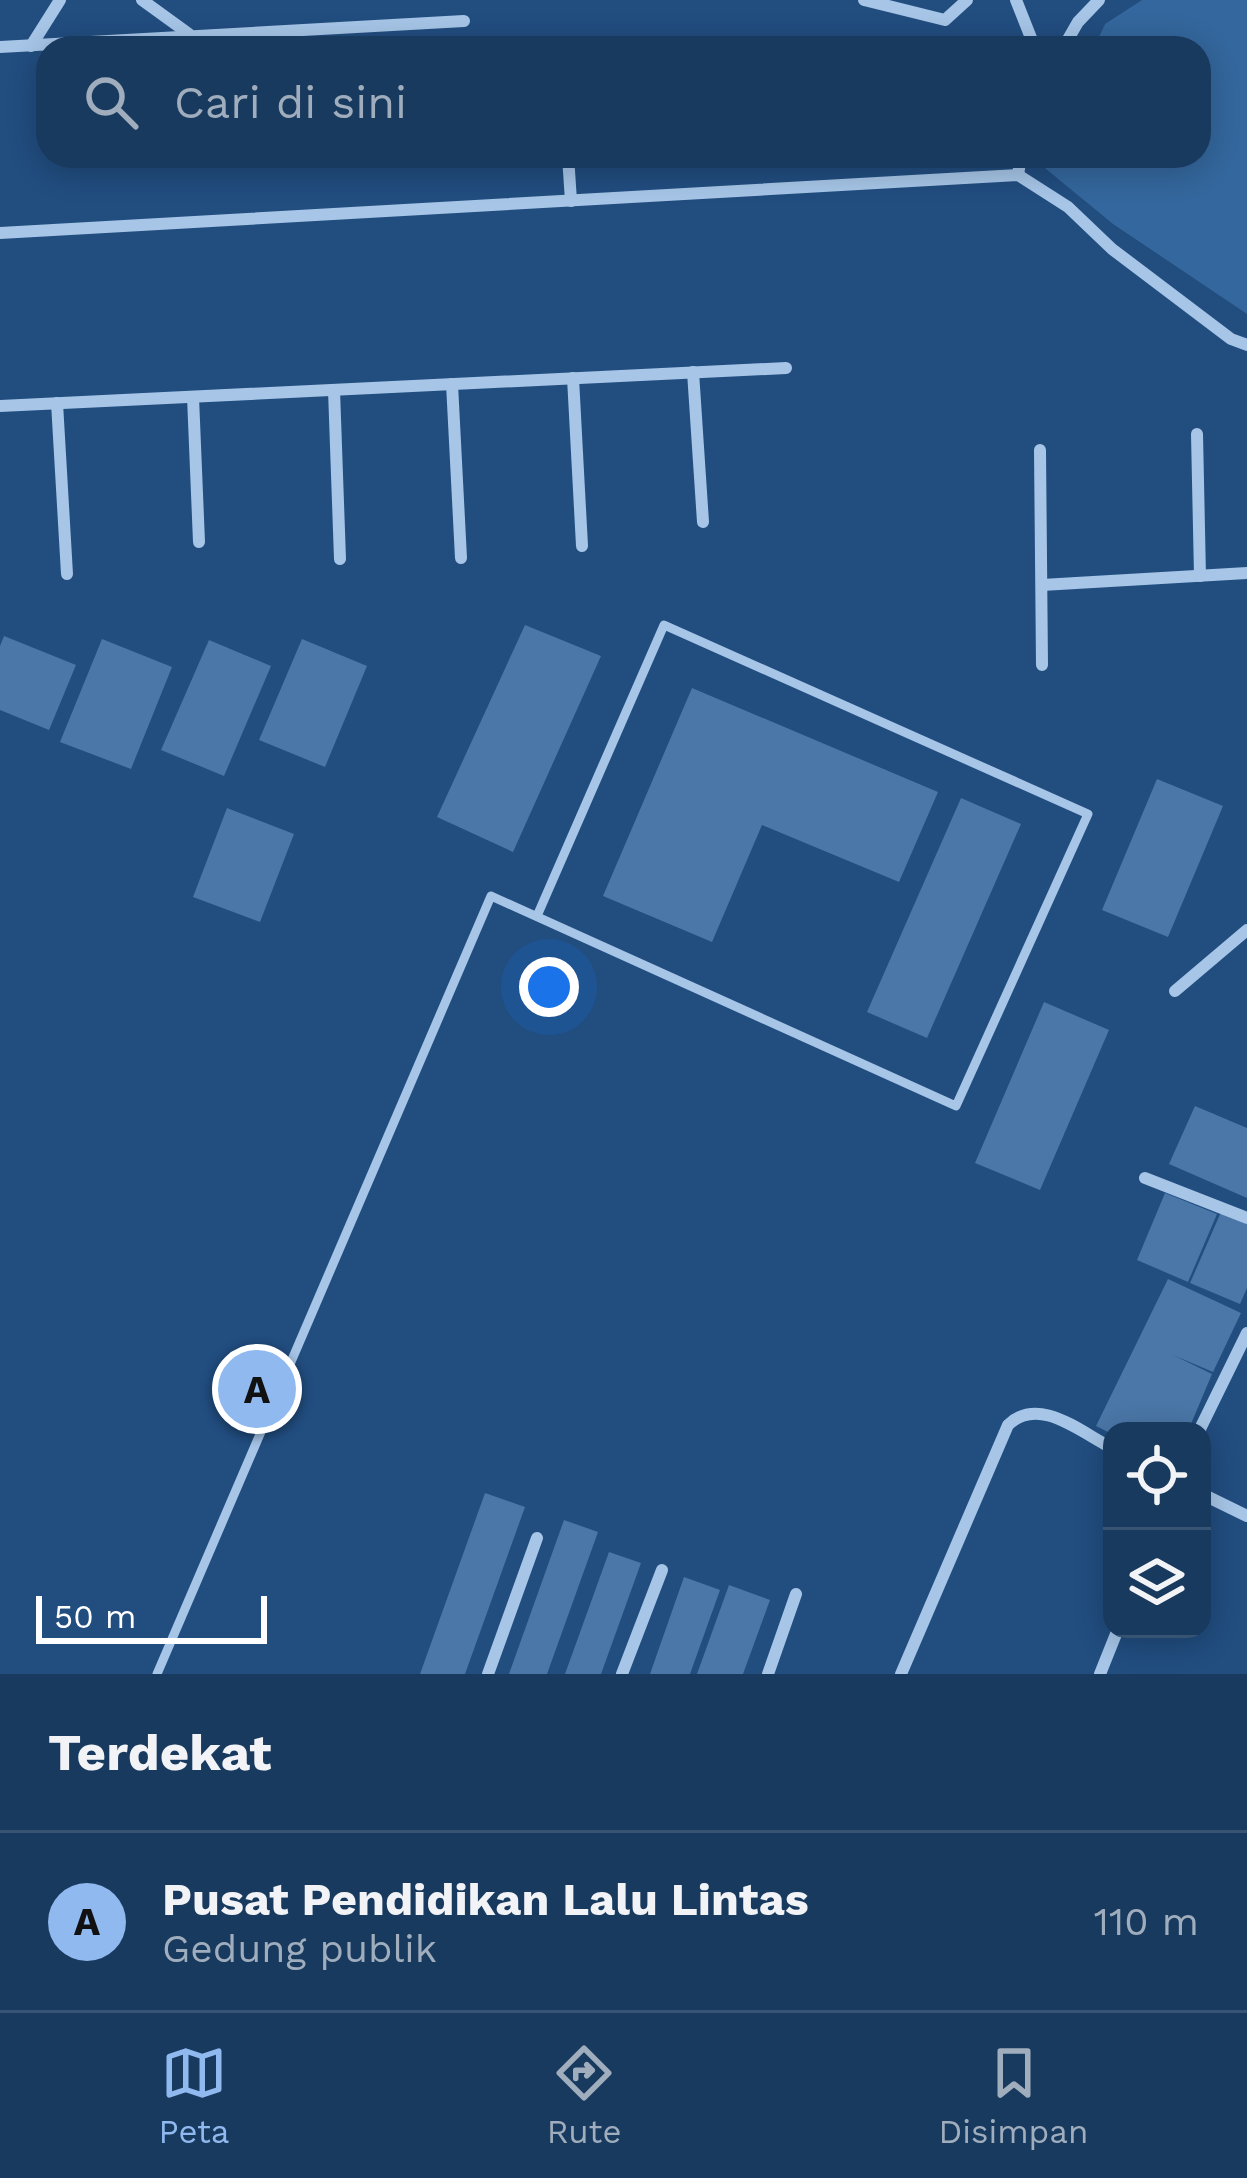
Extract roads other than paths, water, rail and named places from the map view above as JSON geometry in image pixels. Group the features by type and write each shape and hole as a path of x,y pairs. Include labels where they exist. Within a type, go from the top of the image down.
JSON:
{"street":[{"path":"37,36 60,0"},
{"path":"142,0 189,34"},
{"path":"864,0 945,20 967,0"},
{"path":"1016,0 1030,36"},
{"path":"1070,36 1099,0"},
{"path":"163,36 464,21"},
{"path":"31,46 36,38"},
{"path":"0,47 36,46"},
{"path":"569,168 571,200"},
{"path":"1018,175 1019,168"},
{"path":"0,233 1018,175 1068,207 1112,249 1231,339 1247,345"},
{"path":"0,406 786,368"},
{"path":"693,372 703,522"},
{"path":"573,378 582,546"},
{"path":"452,384 461,558"},
{"path":"334,390 340,559"},
{"path":"193,397 200,542"},
{"path":"57,403 67,574"},
{"path":"1197,434 1200,575"},
{"path":"1040,449 1042,665"},
{"path":"1042,585 1247,573"},
{"path":"1175,992 1247,931"},
{"path":"1145,1178 1247,1218"},
{"path":"1204,1422 1242,1356 1247,1333"},
{"path":"901,1674 1008,1425 1025,1412 1040,1411 1103,1443"},
{"path":"1211,1498 1247,1516"},
{"path":"488,1674 537,1538"},
{"path":"622,1674 662,1570"},
{"path":"767,1674 796,1594"},
{"path":"1100,1674 1114,1638"}],"lane":[{"path":"157,1674 491,896 956,1106 1088,814 664,625 537,916"}],"place":[{"name":"Pusat Pendidikan Lalu Lintas","path":"257,1389"}]}
